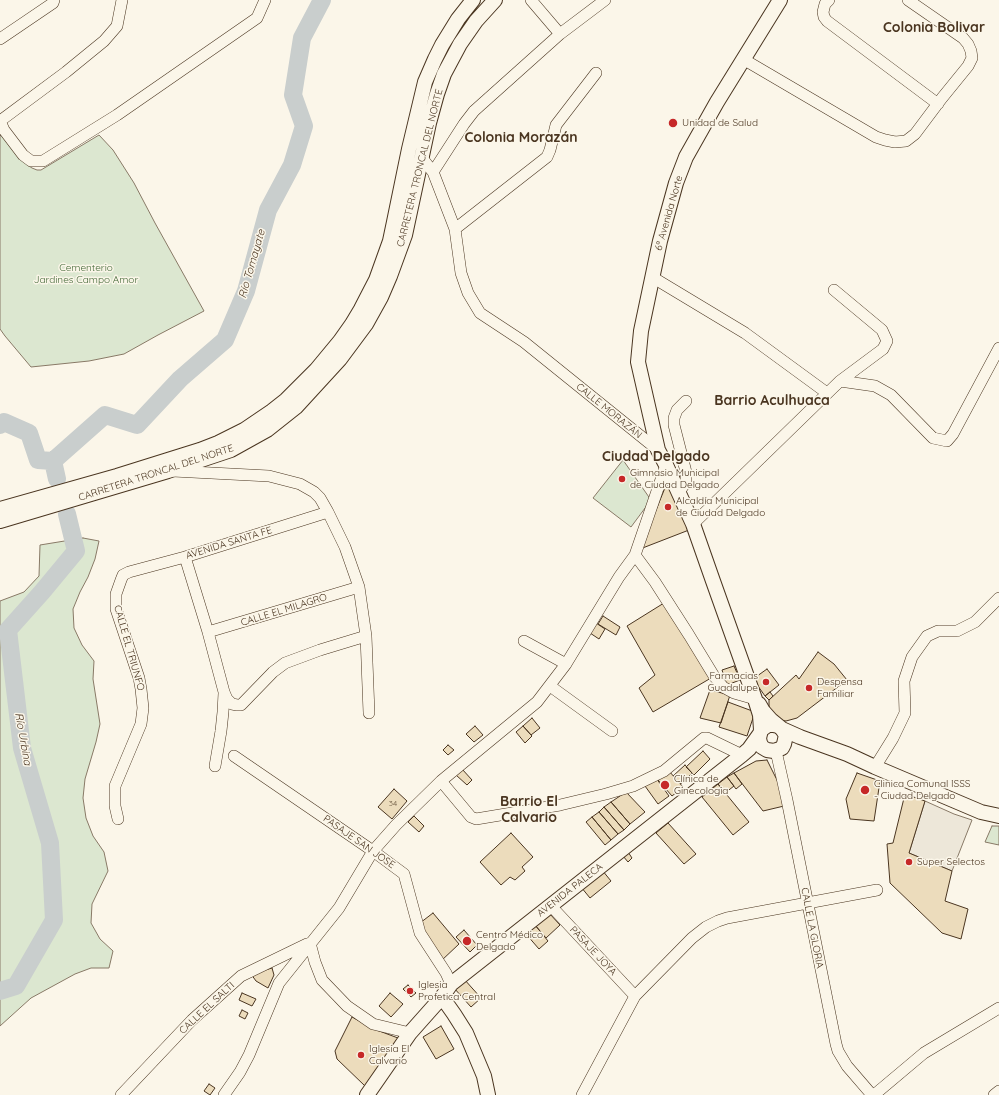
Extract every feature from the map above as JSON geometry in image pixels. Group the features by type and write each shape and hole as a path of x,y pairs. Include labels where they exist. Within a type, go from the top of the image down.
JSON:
{"main road":[{"name":"CARRETERA TRONCAL DEL NORTE","path":"0,509 117,476 218,444 254,424 272,411 286,400 316,370 352,324 376,280 390,241 425,82 442,45 458,19 473,0"},
{"name":"CARRETERA TRONCAL DEL NORTE","path":"0,521 168,471 231,450 267,430 296,407 340,359 366,324 381,297 405,235 429,123 437,94 447,68 464,38 476,21 495,0"},
{"name":"6ª Avenida Norte","path":"658,450 638,362 641,331 664,227 676,183 686,157 717,102 780,0"},
{"name":"CALLE MORAZÁN","path":"658,450 693,524 755,699 760,715 760,732"},
{"name":"CALLE MORAZÁN","path":"755,699 771,720 780,727"},
{"path":"773,724 780,727 786,735 786,740 775,749 760,743 760,732 768,725 773,724"},
{"name":"AVENIDA PALECA","path":"780,727 847,754 980,812 999,816"},
{"name":"AVENIDA PALECA","path":"368,1095 410,1033 442,997 451,984 742,755 752,745 760,732"},
{"name":"AVENIDA PALECA","path":"742,755 752,750 775,749 798,740 813,741"},
{"path":"442,997 466,1034 484,1076 488,1095"}],"street":[{"path":"0,40 53,3 54,0"},
{"path":"122,0 117,26 104,41 66,72 0,121 4,130 23,155 31,161 43,161 117,115 257,18 265,0"},
{"path":"532,0 560,34"},
{"path":"433,172 474,111 560,34 605,0"},
{"path":"828,0 825,4 823,12 827,21 938,104"},
{"path":"743,59 876,137 895,142 906,141 915,134 968,66 972,58 972,51 963,38 908,0"},
{"path":"455,229 547,157 556,125 596,73"},
{"name":"CALLE MORAZÁN","path":"422,158 433,172 455,229 461,273 468,293 480,313 524,342 658,450"},
{"path":"652,277 745,333 827,393"},
{"path":"693,524 840,381 883,349 887,341 882,330 834,290"},
{"path":"840,381 875,386 886,392 891,395 933,438 947,441 953,434 999,348"},
{"path":"679,492 686,482 686,472 674,425 674,418 677,410 686,401"},
{"path":"224,1095 240,1072 249,1055 279,983 339,908 373,850 440,781 537,702 566,664 619,577 635,555 666,465"},
{"path":"168,471 266,475 303,485 320,498 345,547 359,588 366,636 369,714"},
{"name":"AVENIDA SANTA FE","path":"129,572 186,557 328,512"},
{"path":"635,555 663,595 714,676 723,687 734,693 755,699"},
{"path":"186,557 224,692 227,700 235,705 241,705 268,677 285,663 320,650 366,636"},
{"name":"CALLE EL TRIUNFO","path":"118,818 115,806 115,786 141,724 143,708 139,678 126,641 116,604 116,594 120,580 123,575 129,572"},
{"name":"CALLE EL MILAGRO","path":"208,632 359,588"},
{"path":"875,767 893,738 905,713 904,681 912,657 927,636 938,631 957,631 975,622 999,598"},
{"path":"524,641 566,664"},
{"path":"550,686 612,731"},
{"path":"215,766 221,731 224,692"},
{"path":"440,781 471,817 476,819 560,805 632,786 664,771 704,738 707,738 742,755"},
{"name":"CALLE LA GLORIA","path":"775,749 787,800 838,1051 847,1066 873,1095"},
{"name":"PASAJE SAN JOSE","path":"234,756 373,850 404,874 420,933 446,973 451,984"},
{"path":"582,1095 635,996 692,938 712,924 727,918 877,890"},
{"name":"PASAJE JOYA","path":"550,906 635,996"},
{"path":"310,943 314,962 322,980 347,1006 373,1024 410,1033"},
{"name":"CALLE EL SALTI","path":"121,1095 192,1020 241,976 310,943"},
{"path":"873,1095 924,1053 999,1008"},
{"path":"994,1095 999,1091"}],"green space":[{"name":"Cementerio Jardines Campo Amor","path":"3,133 26,164 37,170 41,170 99,135 113,150 134,183 204,311 124,354 89,361 31,367 0,329 0,136"},
{"name":"Gimnasio Municipal de Ciudad Delgado","path":"623,460 651,500 631,527 593,498"},
{"path":"83,538 99,541 95,559 73,609 74,628 82,645 94,661 93,679 100,724 85,779 83,798 86,818 93,836 104,852 108,871 92,904 91,923 100,939 113,951 109,968 91,968 75,974 31,998 0,1026 0,601 24,592 39,576 40,545"},
{"path":"992,826 999,826 999,845 985,842"}],"shaded area":[{"path":"925,801 972,820 952,871 909,853"}],"building":[{"name":"Alcaldía Municipal de Ciudad Delgado","path":"667,483 689,530 640,549"},
{"path":"664,603 711,678 653,712 639,688 655,675 627,626"},
{"path":"603,616 620,627 616,635 598,624"},
{"path":"596,623 605,629 599,639 590,633"},
{"name":"Despensa Familiar","path":"818,652 834,664 847,680 797,718 786,721 779,720 771,713 769,700 796,675 799,679"},
{"path":"734,666 740,680 727,685 722,670"},
{"name":"Farmacias Guadalupe","path":"767,669 779,685 765,696 753,679"},
{"path":"710,690 730,695 721,723 700,718"},
{"path":"770,692 773,696 769,700 765,696"},
{"path":"728,702 755,712 747,736 719,727"},
{"path":"532,718 540,728 531,735 523,726"},
{"path":"475,726 483,735 474,742 466,734"},
{"path":"523,726 532,736 525,743 516,732"},
{"path":"448,745 454,750 448,755 443,750"},
{"path":"703,751 710,759 694,775 686,767"},
{"path":"767,760 779,784 784,806 763,811 734,773 756,761"},
{"path":"685,765 692,773 681,784 673,776"},
{"path":"462,769 472,780 467,785 456,775"},
{"path":"669,771 683,787 672,796 658,780"},
{"path":"734,773 742,784 736,789 727,777"},
{"name":"Clinica Comunal ISSS - Ciudad Delgado","path":"857,773 880,781 874,821 850,819 846,799"},
{"path":"727,777 734,786 725,793 718,784"},
{"path":"656,778 669,796 658,804 645,786"},
{"path":"718,784 749,822 733,835 702,797"},
{"path":"394,789 407,801 392,819 378,807"},
{"path":"626,792 645,812 630,824 611,802"},
{"name":"Super Selectos","path":"905,794 925,801 909,853 952,871 945,901 968,909 961,939 942,933 890,883 887,844 893,843"},
{"path":"611,802 630,824 624,830 604,807"},
{"path":"604,807 624,830 618,834 599,812"},
{"path":"599,812 618,834 611,840 592,817"},
{"path":"414,816 424,826 419,832 408,822"},
{"path":"592,817 611,840 605,845 586,822"},
{"path":"668,823 696,854 684,864 656,833"},
{"path":"511,833 533,857 522,867 525,871 515,880 510,877 501,885 480,862"},
{"path":"628,852 632,858 628,862 623,856"},
{"path":"602,870 611,881 590,898 581,887"},
{"path":"433,913 459,944 441,961 420,923"},
{"path":"549,913 560,925 546,938 535,925"},
{"path":"535,925 548,941 539,949 526,934"},
{"name":"Centro Médico Delgado","path":"464,930 477,945 470,952 456,937"},
{"path":"272,968 274,975 268,988 256,981 251,974"},
{"path":"464,979 481,998 471,1007 454,988"},
{"name":"Iglesia Profetica Central","path":"408,985 416,993 411,997 403,989"},
{"path":"242,993 256,999 252,1006 239,1000"},
{"path":"390,993 403,1004 391,1017 379,1006"},
{"path":"242,1010 248,1013 245,1019 239,1016"},
{"name":"Iglesia El Calvario","path":"352,1017 374,1029 398,1038 365,1086 337,1059 335,1051"},
{"path":"441,1026 454,1049 436,1059 423,1037"},
{"path":"209,1084 215,1088 210,1095 204,1091"}],"waterway":[{"name":"Río Tomayate","path":"53,461 105,415 137,425 180,379 225,340 246,291 268,210 292,165 304,126 293,95 302,38 322,0"},
{"path":"0,425 4,422 29,433 38,460 53,461"},
{"name":"Río Urbina","path":"53,461 57,479"},
{"name":"Río Urbina","path":"0,991 16,986 54,920 50,843 22,748 8,630 76,551 67,514"}],"place":[{"name":"Unidad de Salud","path":"673,123"},
{"name":"Gimnasio Municipal de Ciudad Delgado","path":"622,479"},
{"name":"Alcaldía Municipal de Ciudad Delgado","path":"668,507"},
{"name":"Farmacias Guadalupe","path":"766,682"},
{"name":"Despensa Familiar","path":"809,688"},
{"name":"Clínica de Ginecologia","path":"665,785"},
{"name":"Clinica Comunal ISSS - Ciudad Delgado","path":"865,790"},
{"name":"Super Selectos","path":"909,862"},
{"name":"Centro Médico Delgado","path":"467,941"},
{"name":"Iglesia Profetica Central","path":"410,991"},
{"name":"Iglesia El Calvario","path":"361,1055"}],"district":[{"name":"Colonia Bolivar","path":"934,28"},
{"name":"Colonia Morazán","path":"521,138"},
{"name":"Barrio Aculhuaca","path":"772,401"},
{"name":"Ciudad Delgado","path":"656,457"},
{"name":"Barrio El Calvario","path":"529,810"}]}
